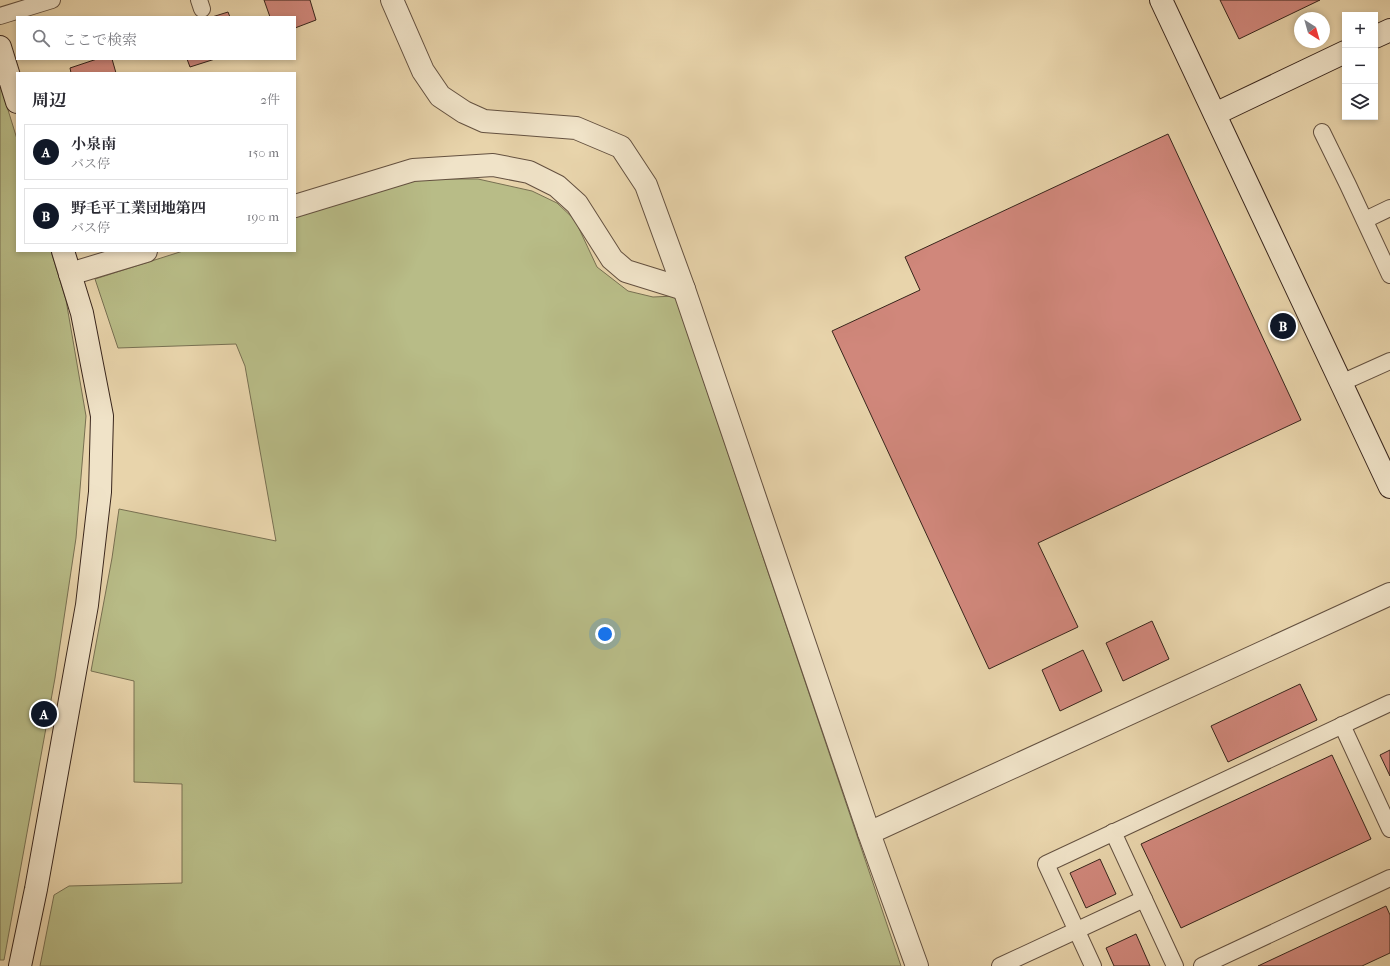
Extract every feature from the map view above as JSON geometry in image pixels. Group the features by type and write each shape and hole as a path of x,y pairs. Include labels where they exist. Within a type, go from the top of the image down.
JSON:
{"street":[{"path":"392,0 423,70 440,96 464,112 484,121 576,128 622,147 646,185 684,289 869,833 917,966"},
{"path":"1161,0 1390,487"},
{"path":"1378,36 1390,30"},
{"path":"0,47 16,99"},
{"path":"1215,114 1342,53"},
{"path":"296,206 413,170 493,165 529,172 557,186 577,204 612,259 626,271 684,289"},
{"path":"20,966 36,889 87,605 100,492 102,416 82,312 63,252"},
{"path":"70,274 143,252"},
{"path":"869,833 1390,594"}],"lane":[{"path":"0,16 52,0"},
{"path":"1322,132 1390,275"},
{"path":"1365,220 1390,208"},
{"path":"1341,383 1390,361"},
{"path":"1093,966 1046,864 1390,703"},
{"path":"1342,725 1390,829"},
{"path":"1113,832 1175,966"},
{"path":"1202,966 1390,878"},
{"path":"1000,966 1144,899"}],"green space":[{"path":"0,84 16,136 16,252 51,252 66,300 86,416 76,538 55,678 4,960 0,960"},
{"path":"417,179 478,179 532,191 557,203 575,220 597,267 628,291 653,297 675,296 901,966 40,966 54,895 69,886 182,883 182,784 134,782 134,681 91,671 112,558 119,509 276,541 245,366 236,344 118,348 95,279 180,252 296,252 296,216"}],"building":[{"path":"264,0 310,0 316,20 296,28 296,16 270,16"},
{"path":"1220,0 1320,0 1294,12 1239,39"},
{"path":"228,12 230,16 215,16"},
{"path":"94,60 112,60 116,72 71,72 70,68"},
{"path":"187,60 212,60 190,67"},
{"path":"1168,134 1301,420 1038,543 1078,627 989,669 832,331 920,290 905,257"},
{"path":"1152,621 1169,659 1123,681 1106,643"},
{"path":"1083,650 1102,691 1060,711 1042,670"},
{"path":"1300,684 1317,720 1228,762 1211,726"},
{"path":"1390,750 1390,776 1380,755"},
{"path":"1332,755 1371,839 1181,928 1141,844"},
{"path":"1100,859 1116,894 1086,908 1070,873"},
{"path":"1386,906 1390,915 1390,953 1362,966 1258,966"},
{"path":"1136,934 1150,966 1114,966 1106,948"}],"place":[{"name":"野毛平工業団地第四","path":"1283,326"},
{"name":"小泉南","path":"44,714"}]}
